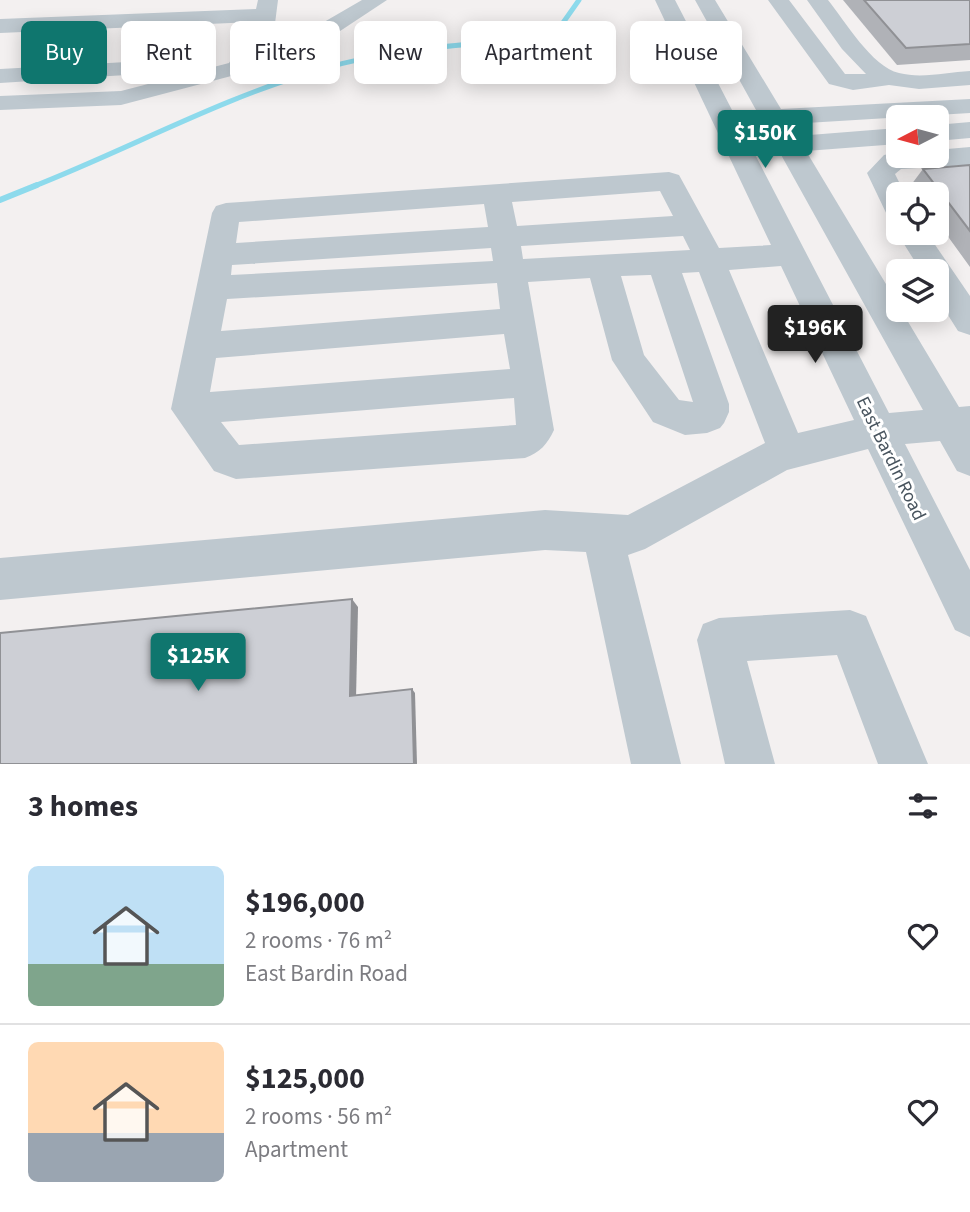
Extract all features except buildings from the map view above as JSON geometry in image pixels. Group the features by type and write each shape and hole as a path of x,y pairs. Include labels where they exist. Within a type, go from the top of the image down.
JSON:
{"street":[{"path":"340,22 377,0"},
{"name":"East Bardin Road","path":"665,0 970,615"},
{"path":"705,0 789,145 960,423 970,459"},
{"path":"778,0 836,79 853,83 889,78"},
{"path":"817,0 875,72 889,78 910,81 970,78"},
{"path":"32,21 44,2"},
{"path":"107,22 266,17"},
{"path":"216,36 266,17"},
{"path":"0,26 21,25"},
{"path":"7,64 21,40"},
{"path":"7,64 230,62"},
{"path":"0,103 121,98 230,69"},
{"path":"724,119 970,106"},
{"path":"949,132 970,130"},
{"path":"738,148 886,137"},
{"path":"886,184 881,173 893,161 970,156"},
{"path":"497,194 512,271 536,430 525,440 236,462 226,459 189,409 226,213 669,181 710,260 788,453"},
{"path":"216,271 505,237 692,225"},
{"path":"920,245 970,322"},
{"path":"216,271 512,271 790,254"},
{"path":"602,266 629,360 666,411 685,419 707,417 711,412 711,404 663,263"},
{"path":"201,346 519,320"},
{"path":"189,409 529,382"},
{"path":"0,579 545,530 631,535 788,453 878,430 960,423"},
{"path":"602,532 656,764"},
{"path":"750,764 719,640 850,632 903,764"}],"waterway":[{"path":"32,187 211,109 322,69 408,51 553,37 579,0"},
{"path":"0,200 37,185"}]}
